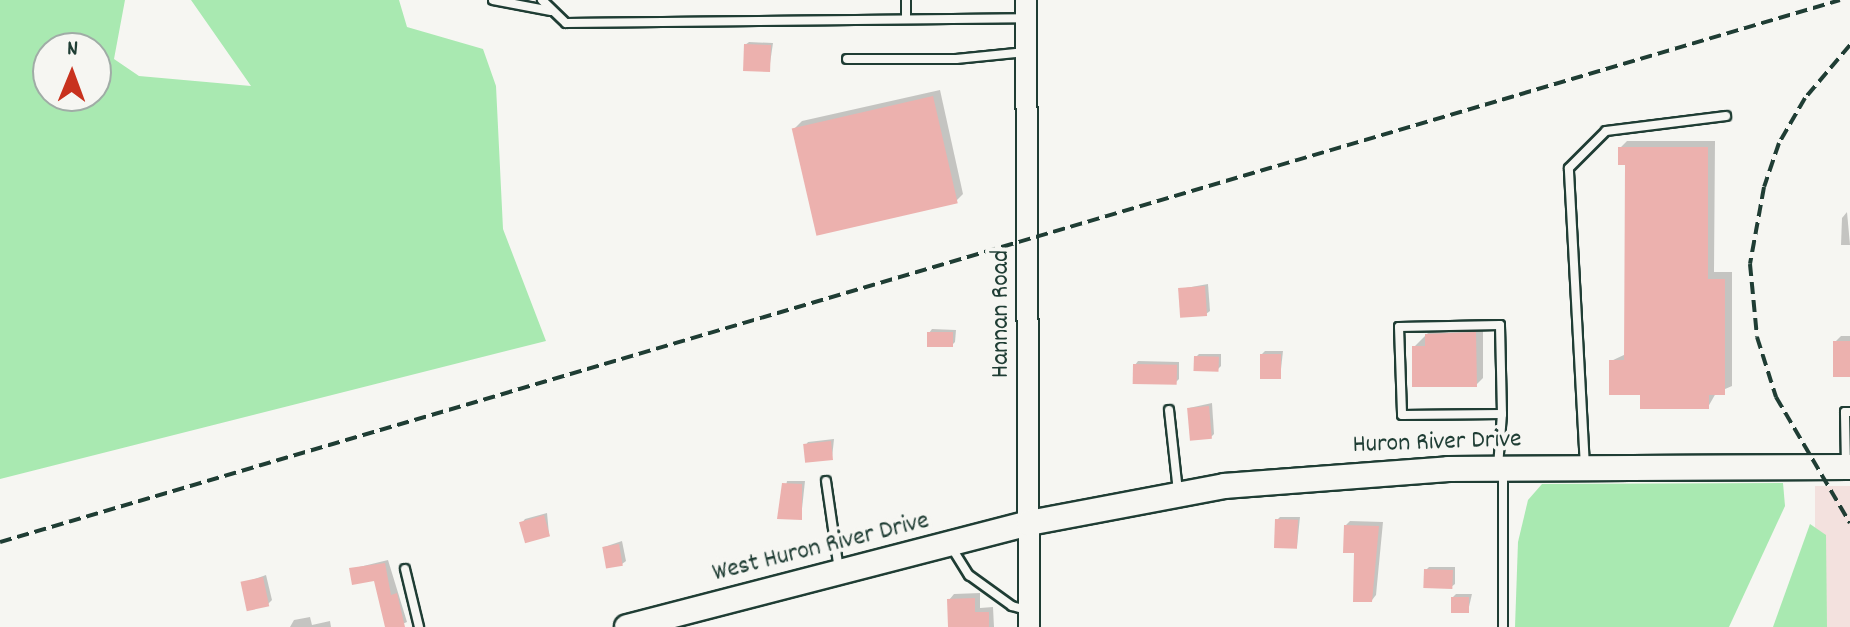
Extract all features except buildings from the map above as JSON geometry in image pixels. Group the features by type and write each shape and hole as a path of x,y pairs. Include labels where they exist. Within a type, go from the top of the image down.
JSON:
{"main road":[{"name":"Huron River Drive","path":"1029,523 1178,493 1370,472 1500,468 1848,467"},
{"name":"West Huron River Drive","path":"627,627 1029,523"}],"street":[{"name":"Hannan Road","path":"1026,9 1029,619"}],"lane":[{"path":"493,0 554,11"},
{"path":"542,0 566,23 906,16 1026,9"},
{"path":"906,0 906,16"},
{"path":"847,59 956,59 1026,52"},
{"path":"1585,468 1569,168 1606,131 1726,116"},
{"path":"1502,414 1402,415 1399,327 1500,325 1502,414 1500,468 1503,627"},
{"path":"1169,410 1178,493"},
{"path":"1848,467 1845,412 1850,412"},
{"path":"826,481 839,571"},
{"path":"950,544 979,584 1029,619"},
{"path":"405,569 419,627"}],"shaded area":[{"path":"1815,486 1850,486 1850,627 1815,627"}],"green space":[{"path":"0,0 125,0 114,59 139,76 251,86 191,0 399,0 407,27 483,49 496,86 503,229 546,341 0,479"},
{"path":"1783,483 1785,506 1729,627 1515,627 1518,542 1528,500 1542,484"},
{"path":"1810,524 1826,535 1827,627 1773,627"}],"railway":[{"path":"0,542 1840,0"},
{"path":"1850,45 1805,98 1779,143 1764,187 1750,264 1757,337 1776,397 1850,523"}]}
